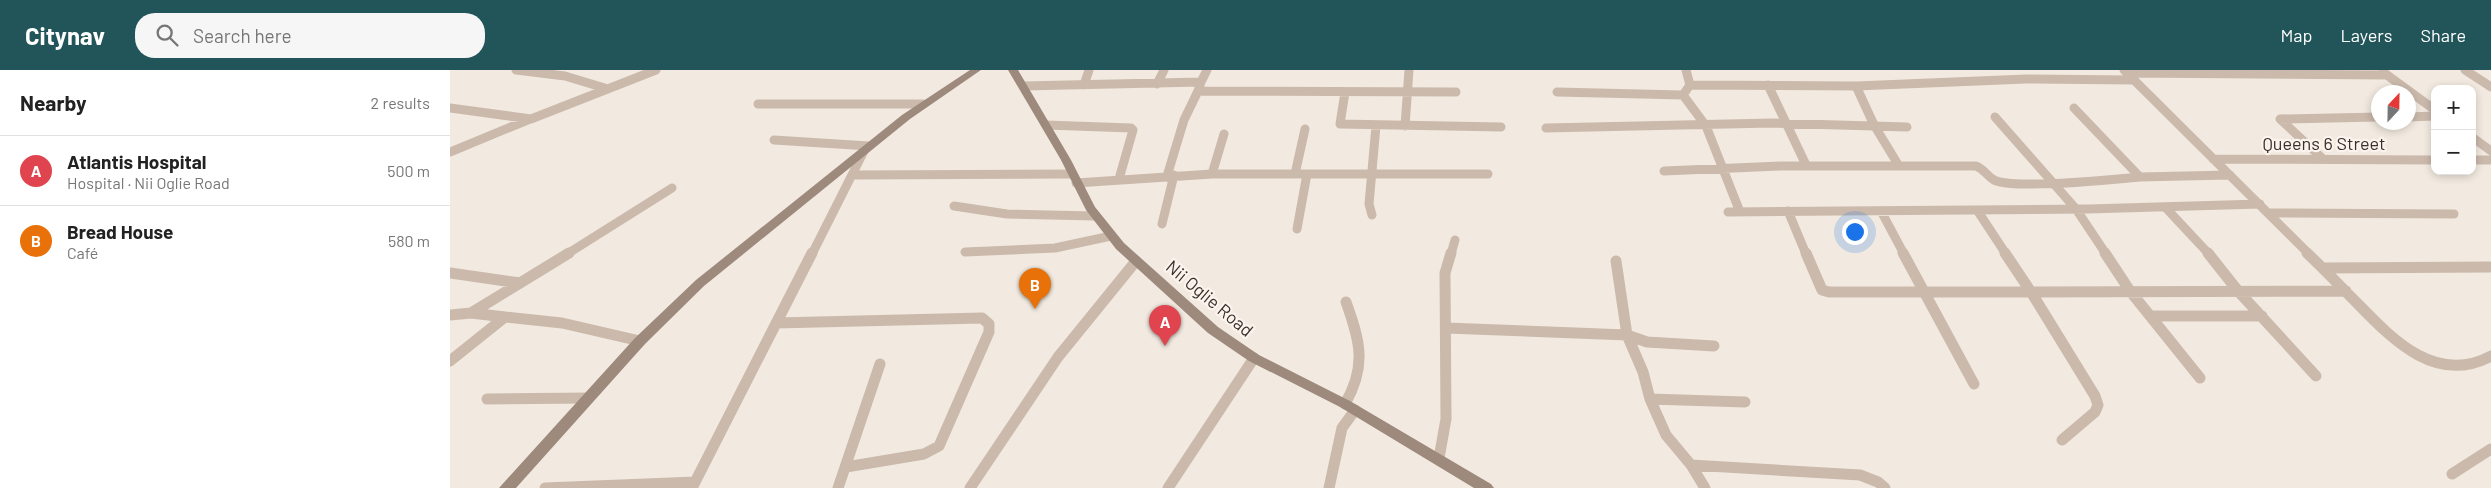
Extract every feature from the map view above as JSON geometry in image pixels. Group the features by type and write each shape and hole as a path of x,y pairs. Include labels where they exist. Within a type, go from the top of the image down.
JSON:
{"street":[{"path":"516,70 565,76 608,88"},
{"path":"450,152 656,70"},
{"path":"507,488 640,341 700,283 923,104 976,70"},
{"name":"Nii Oglie Road","path":"1014,70 1066,160 1074,179 1095,216 1111,236 1136,261 1213,330 1254,358 1350,407 1439,458 1486,488"},
{"path":"1084,85 1089,70"},
{"path":"1157,84 1164,70"},
{"path":"1162,224 1170,176 1184,120 1207,70"},
{"path":"1405,126 1409,70"},
{"path":"1684,95 1690,85 1686,70"},
{"path":"2016,70 2026,79"},
{"path":"2380,70 2431,107"},
{"path":"2465,70 2491,87"},
{"path":"1690,85 1856,86 2128,74 2387,75"},
{"path":"2128,74 2268,212 2389,336 2416,355 2434,363 2466,366 2478,363 2491,356"},
{"path":"1023,86 1157,84 1344,92 1456,92"},
{"path":"1768,85 1806,165"},
{"path":"1856,86 1874,125 1899,166"},
{"path":"1344,92 1340,124 1502,127"},
{"path":"1557,92 1684,95"},
{"path":"1684,95 1706,126 1724,166 1740,212"},
{"path":"758,104 923,104"},
{"path":"450,108 531,119"},
{"path":"2074,108 2140,177"},
{"path":"2416,116 2431,116"},
{"path":"1995,117 2051,183 2076,209 2130,291 2153,316 2200,378"},
{"path":"2323,159 2280,119 2371,117"},
{"path":"1046,125 1131,128 1133,130 1119,179"},
{"path":"1546,128 1788,125 1907,127"},
{"path":"1372,215 1369,204 1376,126"},
{"path":"1295,174 1305,129"},
{"path":"1212,174 1224,134"},
{"path":"774,140 867,149"},
{"path":"2476,140 2491,151"},
{"path":"545,488 693,485 852,174 867,149"},
{"name":"Queens 6 Street","path":"2213,159 2431,160"},
{"path":"2476,160 2491,160"},
{"path":"1664,171 1724,166 1976,166 1983,168 1994,180 2001,182 2051,183 2140,177 2230,176"},
{"path":"852,174 1074,179 1119,179 1212,174 1488,174"},
{"path":"1297,230 1307,174"},
{"path":"471,314 672,188"},
{"path":"1728,212 2076,209 2260,204"},
{"path":"954,206 1007,214 1095,216"},
{"path":"2165,207 2203,246 2238,291 2316,376"},
{"path":"1977,210 2095,396 2098,405 2095,412 2062,440"},
{"path":"1881,211 1974,384"},
{"path":"1788,212 1822,290 1838,294 2346,291"},
{"path":"2268,212 2454,214"},
{"path":"964,252 1055,248 1111,236"},
{"path":"1439,458 1446,419 1445,273 1455,240"},
{"path":"1616,260 1627,335 1643,372 1650,398 1666,436 1691,464 1704,488"},
{"path":"970,488 1058,357 1136,261"},
{"path":"2323,268 2491,268"},
{"path":"450,273 520,283"},
{"path":"1329,488 1342,428 1361,370 1358,334 1346,302"},
{"path":"450,315 471,314 562,323 640,341"},
{"path":"2153,316 2262,316"},
{"path":"450,360 505,317"},
{"path":"776,323 982,318 989,324 989,332 939,446 924,454 846,467"},
{"path":"1446,328 1627,335 1647,342 1714,346"},
{"path":"1168,488 1254,358"},
{"path":"838,488 880,364"},
{"path":"487,399 588,398"},
{"path":"1650,398 1745,402"},
{"path":"2452,474 2491,449"},
{"path":"1691,464 1860,475 1878,482 1885,488"}],"place":[{"name":"Bread House","path":"1035,309"},
{"name":"Atlantis Hospital","path":"1165,346"}]}
